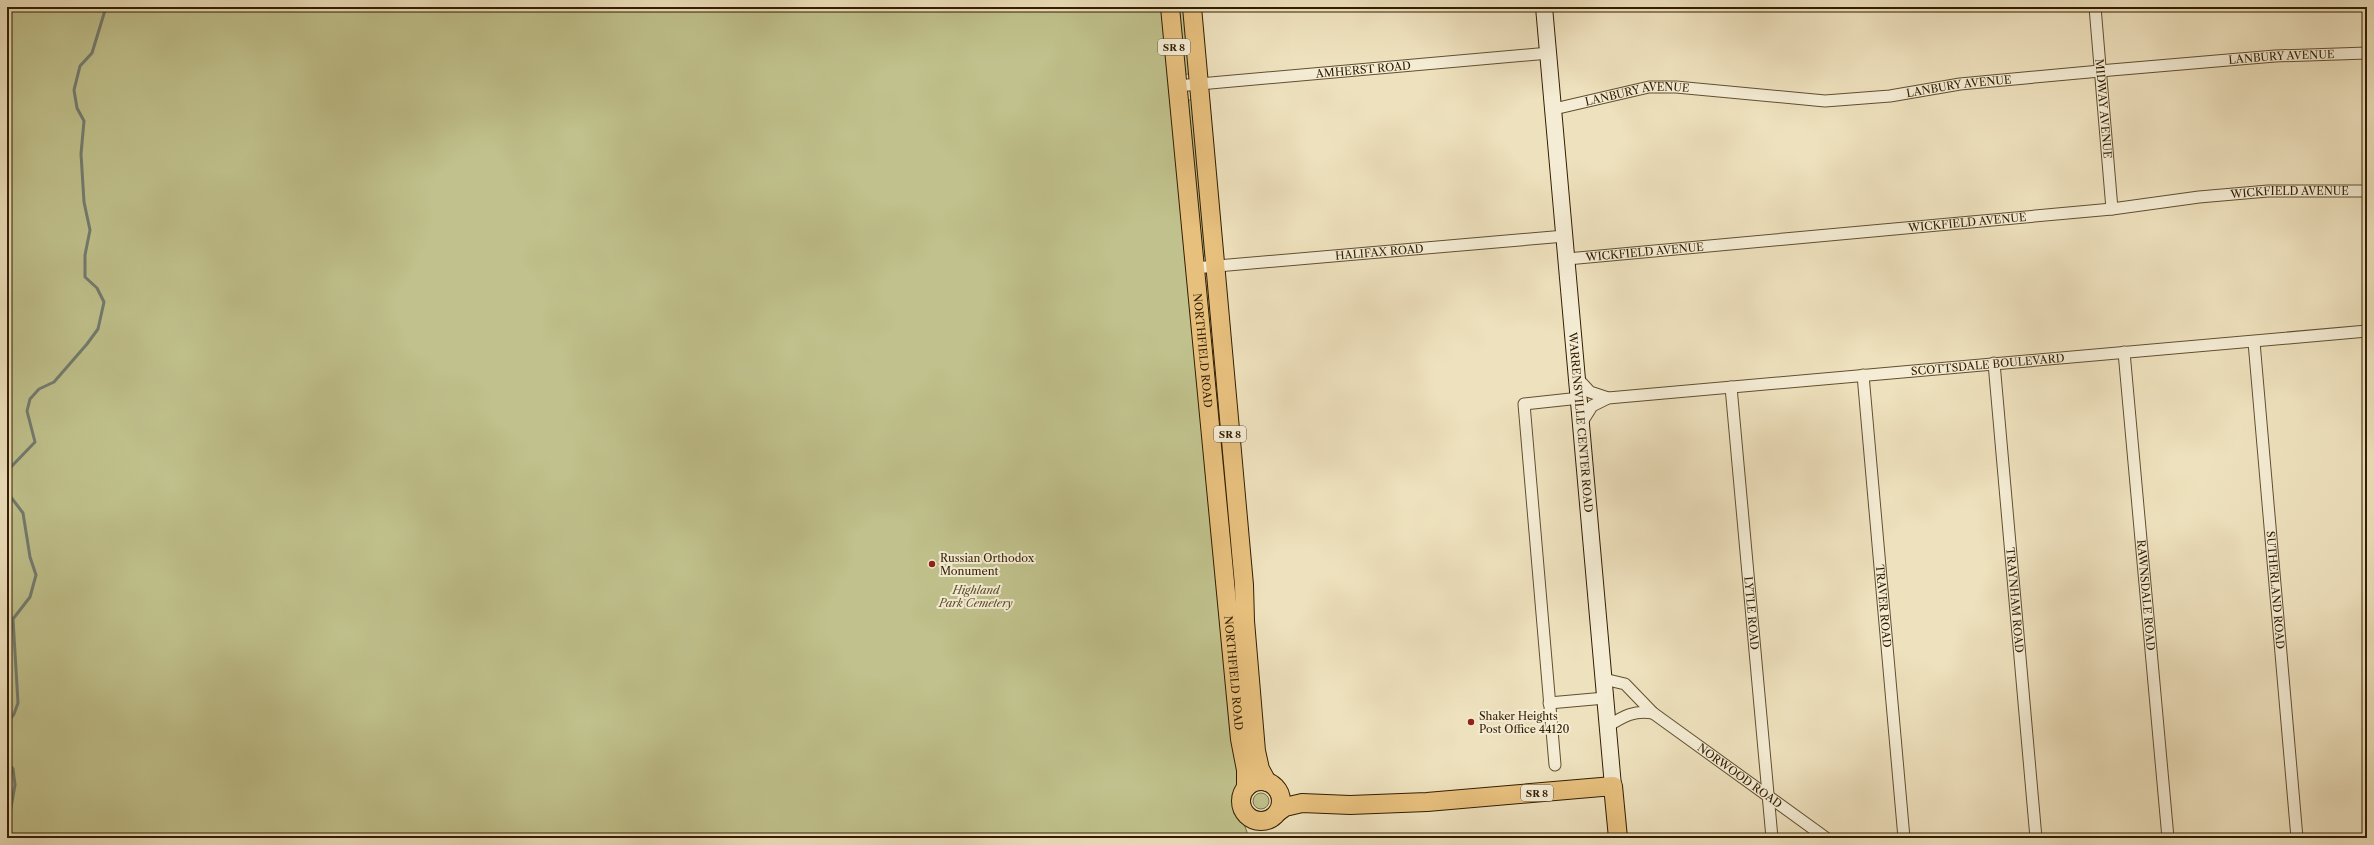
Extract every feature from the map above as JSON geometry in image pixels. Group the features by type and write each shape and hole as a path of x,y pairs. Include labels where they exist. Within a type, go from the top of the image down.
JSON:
{"main road":[{"name":"NORTHFIELD ROAD","path":"1170,7 1240,739 1246,770 1246,788"},
{"name":"NORTHFIELD ROAD","path":"1192,7 1244,585 1256,751 1260,769 1272,786"},
{"name":"WARRENSVILLE CENTER ROAD","path":"1544,7 1618,838"},
{"path":"1246,788 1257,782 1272,786 1281,798 1278,812"},
{"name":"SR 8","path":"1272,786 1295,794 1352,795 1395,802"},
{"name":"SR 8","path":"1246,788 1242,803 1248,816 1256,820 1264,821 1285,807 1302,803 1350,805 1441,801 1613,786"}],"street":[{"name":"MIDWAY AVENUE","path":"2095,7 2112,209"},
{"name":"AMHERST ROAD","path":"1177,86 1549,53"},
{"name":"LANBURY AVENUE","path":"1554,109 1649,87 1676,87 1825,101 1890,96 1960,84 2101,71 2275,56 2367,53"},
{"name":"WICKFIELD AVENUE","path":"1567,259 2112,209 2199,197 2268,191 2367,191"},
{"name":"HALIFAX ROAD","path":"1194,268 1565,236"},
{"name":"SCOTTSDALE BOULEVARD","path":"1582,422 1592,406 1608,398 2367,331"},
{"name":"SUTHERLAND ROAD","path":"2254,342 2297,838"},
{"name":"RAWNSDALE ROAD","path":"2124,352 2168,838"},
{"name":"TRAYNHAM ROAD","path":"1994,363 2036,838"},
{"name":"TRAVER ROAD","path":"1863,375 1904,838"},
{"name":"SCOTTSDALE BOULEVARD","path":"1578,379 1590,392 1608,398"},
{"name":"LYTLE ROAD","path":"1731,387 1772,838"},
{"path":"1555,765 1524,404 1580,398"},
{"name":"NORWOOD ROAD","path":"1604,679 1625,684 1653,713 1768,798 1826,838"},
{"path":"1549,703 1605,698"},
{"path":"1608,726 1629,713 1640,711 1653,713"}],"green space":[{"name":"Highland Park Cemetery","path":"7,7 1164,7 1243,781 1237,804 1247,832 1246,838 7,838"},
{"path":"1177,7 1185,7 1191,73 1184,75"},
{"path":"1187,100 1192,100 1207,256 1202,256"},
{"path":"1202,281 1210,281 1236,591 1234,589"},
{"path":"1258,793 1264,793 1269,798 1267,807 1264,809 1258,809 1253,804 1253,798"}],"waterway":[{"path":"7,481 11,467 35,442 27,411 30,399 39,389 54,382 87,344 98,329 104,302 97,288 85,277 85,255 90,230 84,202 81,154 84,121 77,108 74,90 80,66 92,53 106,7"},
{"path":"7,492 23,513 30,557 36,575 30,597 13,619 18,703 14,714 7,723"},
{"path":"7,761 13,769 15,785 7,830"}],"place":[{"name":"Russian Orthodox Monument","path":"932,564"},
{"name":"Shaker Heights Post Office 44120","path":"1471,722"}]}
